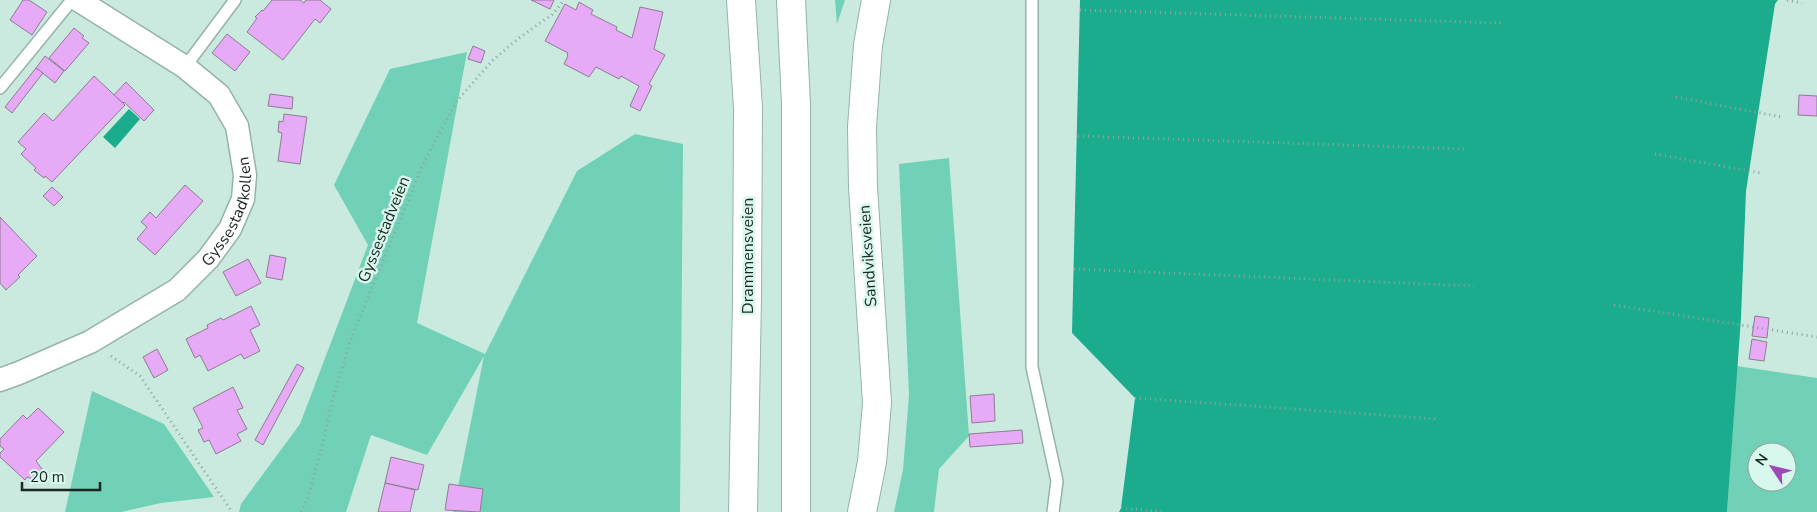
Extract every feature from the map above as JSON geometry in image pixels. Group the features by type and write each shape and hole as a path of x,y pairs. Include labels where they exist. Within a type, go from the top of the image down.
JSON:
{"main road":[{"name":"Drammensveien","path":"741,0 748,108 743,512"},
{"path":"791,0 796,104 796,512"},
{"name":"Sandviksveien","path":"862,512 872,462 877,403 863,197 862,137 867,54 876,0"}],"street":[{"name":"Gyssestadkollen","path":"0,380 90,342 177,290 208,259 230,229 243,199 245,175 237,126 219,96 185,67 78,0"}],"lane":[{"path":"0,88 72,0"},
{"path":"185,67 235,0"},
{"path":"1032,0 1032,367 1057,481 1053,512"}],"path":[{"name":"Gyssestadveien","path":"301,512 308,497 333,398 352,336 424,162 456,102 492,61 519,38 553,14 564,0"},
{"path":"1787,0 1802,3"},
{"path":"1080,10 1501,23"},
{"path":"1676,97 1782,117"},
{"path":"1078,136 1465,150"},
{"path":"1655,154 1760,173"},
{"path":"1074,269 1474,286"},
{"path":"1614,305 1817,337"},
{"path":"90,342 140,376 232,512"},
{"path":"1135,398 1438,419"},
{"path":"1121,508 1165,512"}],"shaded area":[{"path":"835,0 845,0 837,24"},
{"path":"1080,0 1778,0 1775,4 1746,191 1741,318 1727,512 1119,512 1135,398 1072,333"},
{"path":"467,52 417,323 485,354 577,171 635,134 683,144 680,512 453,512 484,356 427,455 371,435 346,512 239,512 241,504 300,424 368,245 334,185 390,69"},
{"path":"129,109 140,119 115,148 103,137"},
{"path":"949,158 969,436 939,469 934,512 894,512 903,470 909,395 899,164"},
{"path":"1737,366 1817,378 1817,512 1727,512"},
{"path":"92,391 164,424 214,497 161,503 121,512 65,512"}],"building":[{"path":"23,0 29,0 47,12 32,35 10,20"},
{"path":"272,0 300,0 304,3 306,0 320,0 331,9 320,23 315,19 283,60 247,32 257,18 255,17"},
{"path":"531,0 554,0 550,9"},
{"path":"579,2 593,10 591,14 617,27 616,30 632,38 640,7 663,12 654,49 665,55 649,84 652,86 640,111 630,106 639,86 621,76 619,79 596,67 589,77 564,64 568,53 545,41 565,4 576,10"},
{"path":"74,28 89,43 65,71 49,58"},
{"path":"227,34 250,52 235,71 212,53"},
{"path":"473,46 485,51 481,63 468,59"},
{"path":"45,56 64,71 55,83 36,68"},
{"path":"36,68 43,73 12,113 5,107"},
{"path":"94,76 125,105 52,182 34,170 36,168 21,154 26,149 18,142 44,113 53,121"},
{"path":"126,82 154,110 144,121 114,95"},
{"path":"270,94 293,97 292,109 268,106"},
{"path":"1799,95 1817,96 1817,116 1798,115"},
{"path":"284,114 307,117 300,164 278,161 282,133 278,132 279,121 283,122"},
{"path":"185,185 203,201 155,255 137,239 147,227 141,222 150,212 156,218"},
{"path":"52,187 63,197 54,206 43,196"},
{"path":"0,217 37,256 18,275 20,277 6,290 0,283"},
{"path":"270,255 286,258 282,280 266,277"},
{"path":"248,259 261,283 236,296 223,272"},
{"path":"251,306 260,325 250,330 260,351 244,359 241,354 208,371 200,355 195,358 186,339 208,328 207,325 221,318 223,320"},
{"path":"1755,316 1769,318 1767,338 1752,336"},
{"path":"1752,339 1767,342 1764,361 1749,359"},
{"path":"157,349 168,370 154,378 143,357"},
{"path":"297,364 304,368 263,445 255,440"},
{"path":"233,387 243,408 237,410 247,429 237,434 241,441 216,454 209,440 204,442 198,430 203,428 193,408"},
{"path":"994,394 995,421 972,423 970,396"},
{"path":"38,408 64,432 36,461 42,469 40,477 35,480 27,477 25,480 0,457 0,453 4,449 0,446 0,439 23,415 27,419"},
{"path":"1022,430 1023,443 970,447 969,434"},
{"path":"391,457 424,465 418,490 385,483"},
{"path":"385,483 415,490 410,512 378,512"},
{"path":"449,484 483,489 480,512 445,510"}]}
